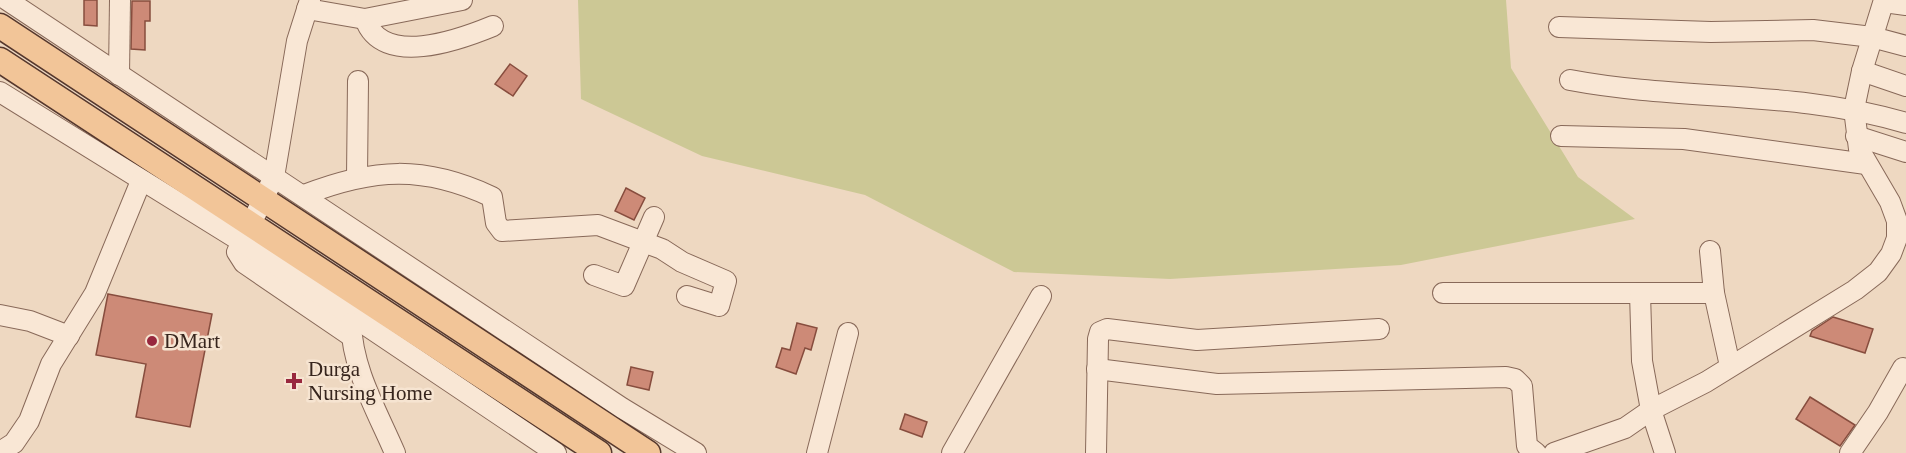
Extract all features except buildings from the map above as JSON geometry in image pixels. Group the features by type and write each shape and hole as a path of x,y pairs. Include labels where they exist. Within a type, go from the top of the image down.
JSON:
{"main road":[{"path":"0,26 648,453"},
{"path":"0,60 246,234 599,453"}],"street":[{"path":"8,0 603,395 696,453"},
{"path":"119,75 120,0"},
{"path":"246,234 265,201 274,177 297,41 308,5 364,19 462,0"},
{"path":"1554,453 1625,428 1855,290 1878,272 1902,239 1890,202 1866,164 1856,135 1854,109 1862,71 1884,1 1906,5"},
{"path":"364,19 368,30 386,42 429,46 456,41 493,26"},
{"path":"1559,27 1711,32 1812,30 1872,37 1906,46"},
{"path":"1862,71 1906,86"},
{"path":"1570,80 1606,86 1734,95 1854,109 1906,123"},
{"path":"357,177 358,81"},
{"path":"3,97 141,181 246,234 351,326 556,453"},
{"path":"1856,135 1906,152"},
{"path":"1561,136 1684,139 1866,164"},
{"path":"304,195 357,177 408,174 435,176 492,196 496,223 502,231 590,223 643,242 726,281 719,306 687,296"},
{"path":"3,452 14,443 29,421 51,364 95,293 141,181"},
{"path":"594,275 624,286 654,217"},
{"path":"1710,251 1714,293 1730,366"},
{"path":"1443,293 1537,295 1714,293"},
{"path":"1640,293 1642,361 1652,410 1665,453"},
{"path":"955,452 1041,296"},
{"path":"0,315 21,319 69,336"},
{"path":"351,326 359,370 395,453"},
{"path":"1096,453 1098,339 1101,332 1107,329 1197,340 1379,329"},
{"path":"817,453 848,333"},
{"path":"1850,453 1878,412 1903,368"},
{"path":"1097,369 1217,384 1506,377 1515,379 1522,386 1527,446 1536,453"}],"shaded area":[{"path":"578,0 1506,0 1511,68 1578,177 1635,219 1401,265 1170,279 1014,272 865,195 702,156 581,99"}],"place":[{"name":"DMart","path":"152,341"},
{"name":"Durga Nursing Home","path":"294,381"}]}
